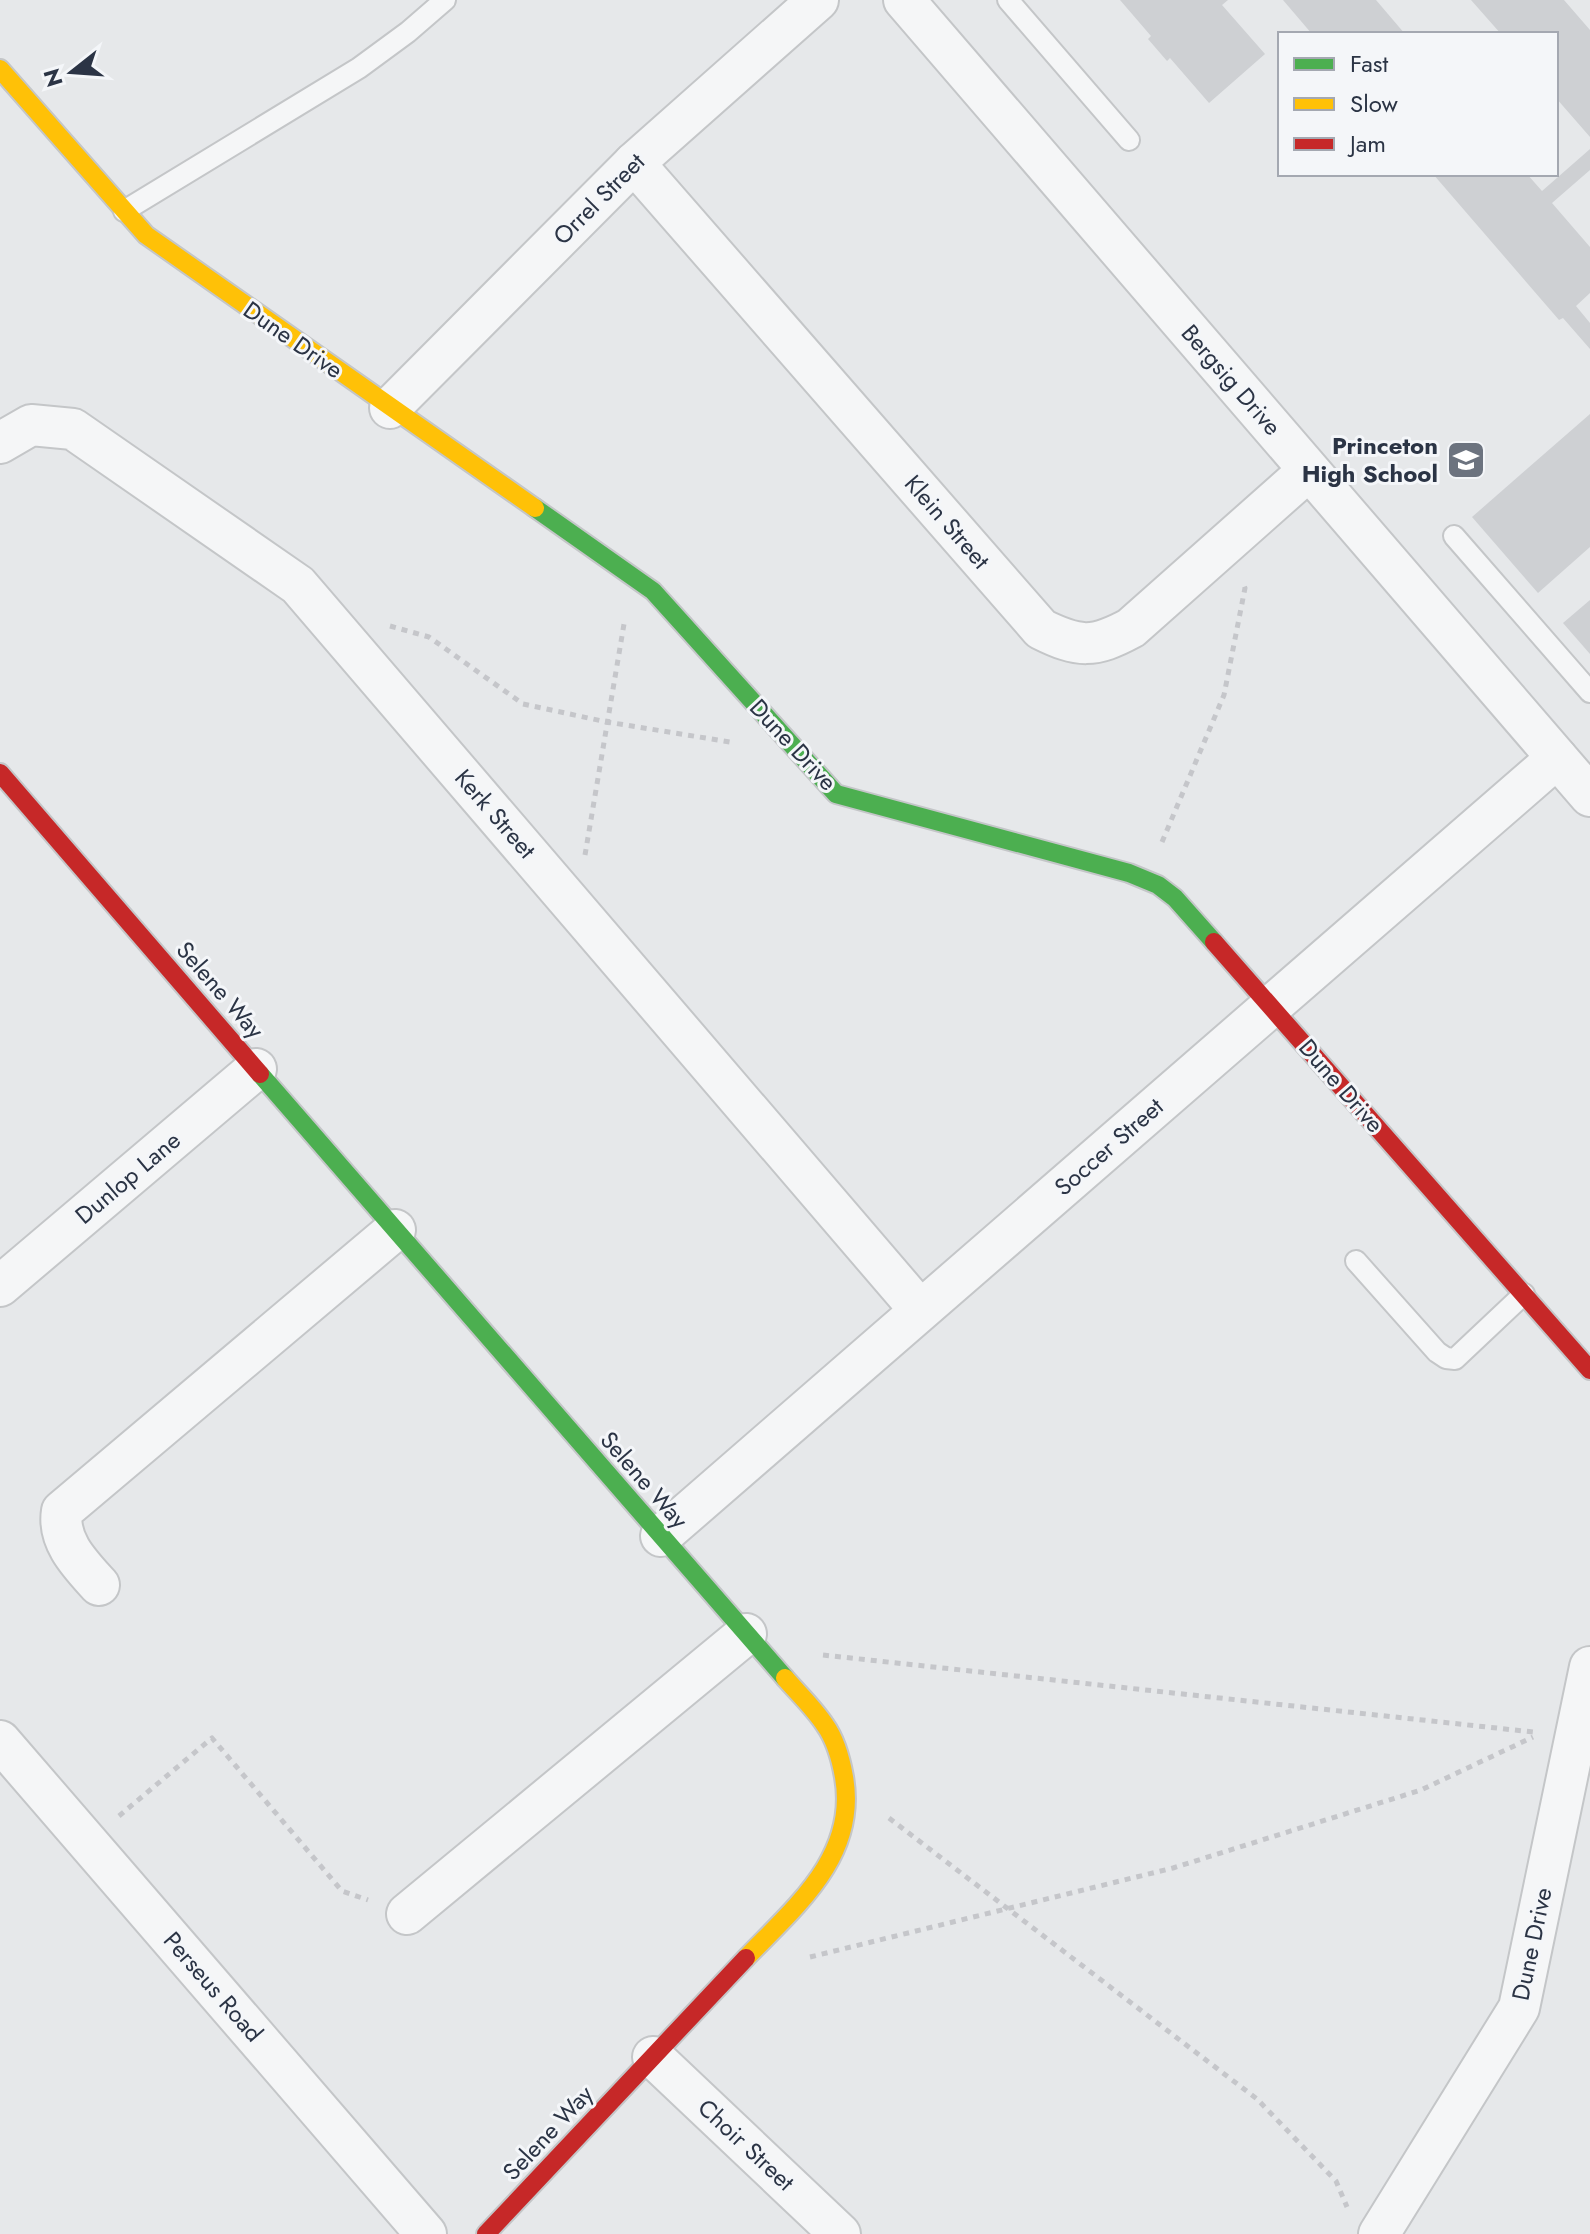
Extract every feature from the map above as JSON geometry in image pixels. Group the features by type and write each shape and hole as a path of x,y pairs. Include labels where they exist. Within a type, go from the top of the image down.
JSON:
{"street":[{"name":"Orrel Street","path":"390,408 634,163 818,0"},
{"name":"Bergsig Drive","path":"904,0 1590,796"},
{"name":"Dune Drive","path":"0,69 146,235 653,591 836,794 1143,878 1175,898 1590,1370"},
{"name":"Klein Street","path":"634,163 1041,629 1064,641 1088,645 1108,641 1131,628 1308,471"},
{"name":"Kerk Street","path":"0,443 31,425 73,429 298,585 920,1310"},
{"name":"Soccer Street","path":"661,1536 1557,758"},
{"name":"Selene Way","path":"0,773 826,1726 838,1749 845,1774 847,1799 839,1845 829,1866 486,2234"},
{"name":"Dunlop Lane","path":"0,1286 256,1069"},
{"path":"99,1585 67,1544 60,1525 62,1511 395,1230"},
{"path":"407,1914 746,1634"},
{"name":"Dune Drive","path":"1366,2227 1519,2008 1590,1667"},
{"name":"Perseus Road","path":"0,1741 426,2234"},
{"name":"Choir Street","path":"653,2057 840,2234"}],"lane":[{"path":"124,211 359,68 445,0"},
{"path":"1008,0 1129,140"},
{"path":"1454,536 1590,692"},
{"path":"1356,1261 1427,1342 1446,1358 1455,1359 1466,1351 1524,1294"}],"path":[{"path":"1143,878 1167,831 1224,695 1245,588 1231,540"},
{"path":"559,889 583,872 625,618 653,591"},
{"path":"389,625 429,637 523,704 607,722 737,743 775,727"},
{"path":"763,1940 806,1958 1173,1868 1421,1790 1542,1733 822,1655 779,1672"},
{"path":"87,1842 212,1738 342,1891 407,1914"},
{"path":"847,1799 883,1814 1257,2099 1336,2181 1366,2227"}],"building":[{"path":"1120,0 1228,0 1222,5 1265,54 1209,103 1170,58 1167,61 1148,39 1151,36"},
{"path":"1283,0 1376,0 1403,32 1310,32"},
{"path":"1471,0 1564,0 1590,30 1590,137 1558,100 1558,32 1499,32"},
{"path":"1590,149 1590,170 1552,203 1590,247 1590,293 1576,306 1590,323 1590,349 1563,318 1559,320 1435,176 1529,176 1542,191"},
{"path":"1590,414 1590,547 1538,593 1472,517"},
{"path":"1590,600 1590,654 1563,623"}],"traffic: fast":[{"path":"535,508 653,591 836,794 1129,873 1158,885 1175,898 1214,942"},
{"path":"260,1074 785,1678"}],"traffic: slow":[{"path":"0,69 146,235 535,508"},
{"path":"746,1958 819,1878 832,1856 846,1805 843,1770 832,1737 816,1713 785,1678"}],"traffic: jam":[{"path":"0,773 260,1074"},
{"path":"1214,942 1590,1370"},
{"path":"486,2234 746,1958"}],"place":[{"name":"Princeton High School","path":"1466,460"}]}
